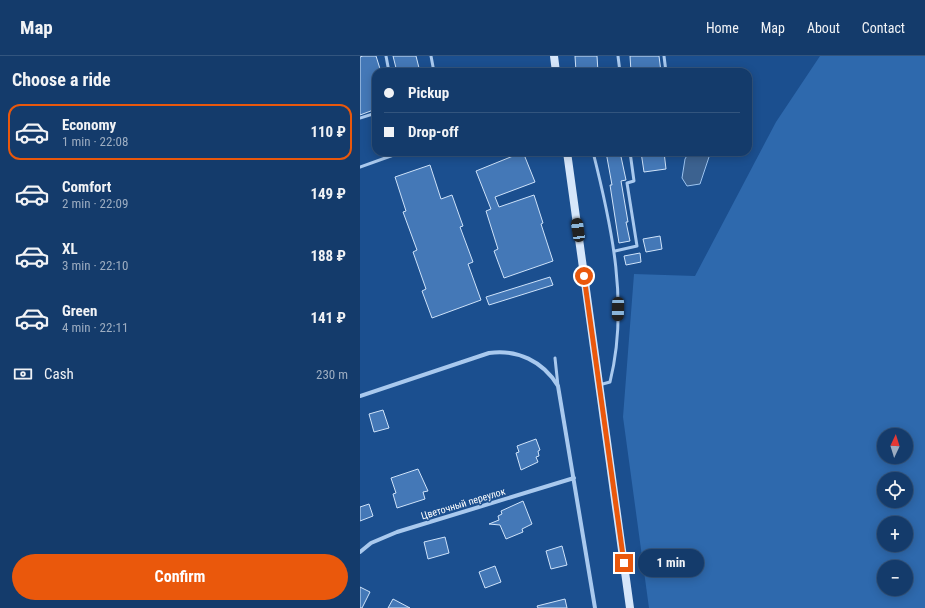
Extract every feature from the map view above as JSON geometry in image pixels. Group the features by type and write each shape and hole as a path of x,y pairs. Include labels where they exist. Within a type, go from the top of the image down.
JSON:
{"street":[{"path":"554,56 556,68"},
{"path":"568,156 630,608"},
{"path":"360,396 489,353 515,353 528,358 547,370 558,386 596,608"},
{"name":"Цветочный переулок","path":"360,552 371,543 397,532 574,478"}],"lane":[{"path":"386,56 388,68"},
{"path":"431,56 433,68"},
{"path":"618,56 620,68"},
{"path":"664,56 666,68"},
{"path":"360,118 372,114"},
{"path":"360,167 391,156"},
{"path":"594,156 615,251 618,282 614,366 610,382 599,385"},
{"path":"615,251 637,246 627,183 634,181 631,156"},
{"path":"555,358 558,386"}],"shaded area":[{"path":"820,56 925,56 925,608 649,608 623,417 634,274 695,276 776,122"},
{"path":"687,156 709,157 700,184 687,186 682,178"}],"building":[{"path":"376,56 380,68 372,68 372,110 360,115 360,57"},
{"path":"393,56 416,56 419,68 396,68"},
{"path":"575,56 597,56 598,68 576,68"},
{"path":"630,56 659,56 660,68 631,68"},
{"path":"513,156 525,156 535,182 495,197 499,207 534,195 543,223 541,224 553,261 504,278 494,251 498,249 486,211 491,209 476,171"},
{"path":"607,156 621,156 626,180 621,181 630,241 619,243 610,185 612,185"},
{"path":"642,156 664,156 666,169 644,172"},
{"path":"430,165 441,199 452,195 463,226 460,227 473,262 468,264 481,300 432,318 422,291 426,289 413,252 417,250 403,212 406,211 395,177"},
{"path":"660,236 662,249 646,252 643,239"},
{"path":"640,253 641,262 626,265 624,256"},
{"path":"550,277 553,285 489,305 486,297"},
{"path":"383,410 389,428 374,432 369,414"},
{"path":"536,439 540,450 538,451 539,456 536,457 538,462 521,470 516,453 519,452 517,446"},
{"path":"418,469 428,491 423,492 425,499 397,508 393,494 396,493 391,478"},
{"path":"523,501 532,524 522,529 523,532 506,539 500,525 489,524 499,520 498,516 502,514 501,511"},
{"path":"369,504 373,516 360,521 360,507"},
{"path":"445,537 449,553 428,559 424,542"},
{"path":"562,546 567,565 551,569 546,551"},
{"path":"495,566 501,582 485,588 479,572"},
{"path":"360,587 370,592 362,608 360,608"},
{"path":"393,599 410,608 388,608"},
{"path":"565,599 567,608 538,608 537,606"}],"route":[{"path":"584,276 624,563"}]}
